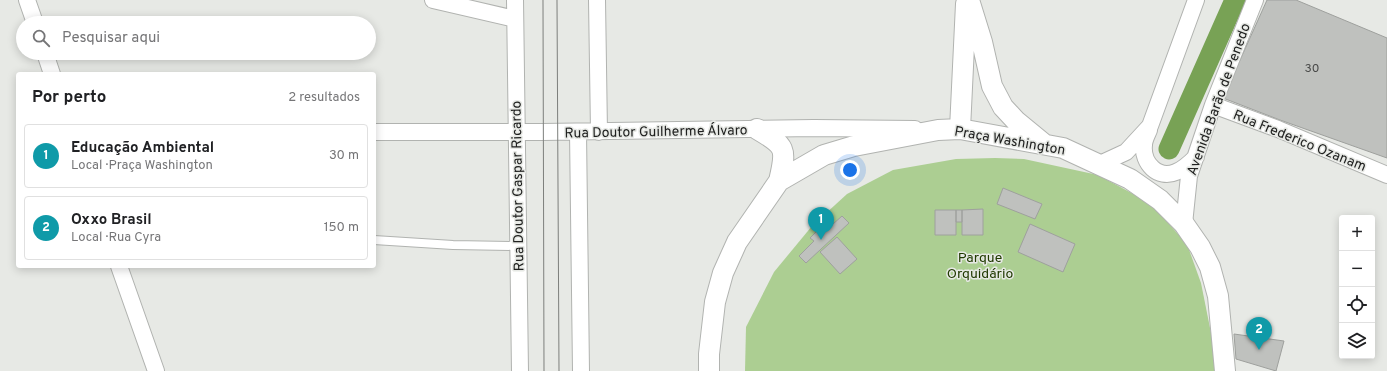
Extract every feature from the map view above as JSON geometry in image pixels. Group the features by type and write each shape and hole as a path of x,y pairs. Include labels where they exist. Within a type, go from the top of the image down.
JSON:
{"street":[{"path":"27,0 33,16"},
{"path":"433,0 515,19"},
{"name":"Rua Doutor Gaspar Ricardo","path":"515,0 520,371"},
{"path":"597,0 599,132"},
{"path":"960,129 968,0"},
{"path":"968,0 982,42 992,86 1003,107 1016,121 1044,144"},
{"path":"1196,0 1150,126 1144,145 1144,150 1147,163 1154,171 1165,174 1174,173 1188,165 1197,155"},
{"name":"Avenida Barão de Penedo","path":"1184,224 1189,176 1213,105 1255,0"},
{"path":"47,60 51,72"},
{"name":"Rua Frederico Ozanam","path":"1213,105 1278,129 1387,175"},
{"path":"1100,164 1126,152 1150,126"},
{"path":"757,129 778,141 783,151 783,163 778,181"},
{"name":"Rua Doutor Guilherme Álvaro","path":"376,132 599,132 757,129 938,130"},
{"name":"Praça Washington","path":"709,371 709,354 715,302 723,273 737,242 778,181 824,155 854,146 938,130 960,129 1008,139 1044,144 1075,152 1147,190 1160,200 1184,224 1200,247 1210,267 1219,304 1228,370"},
{"path":"578,132 582,371"},
{"path":"120,268 156,371"}],"lane":[{"path":"376,240 453,245 518,246"}],"green space":[{"name":"Parque Orquidário","path":"956,159 1024,159 1098,175 1150,203 1187,244 1201,283 1212,338 1215,371 745,371 746,327 774,272 812,226 847,194 893,170"}],"building":[{"path":"1267,0 1296,0 1387,38 1387,158 1223,98"},
{"path":"1003,188 1042,204 1035,219 997,204"},
{"path":"983,209 983,235 962,235 962,210"},
{"path":"935,210 956,210 956,235 935,235"},
{"path":"956,210 962,210 962,222 956,222"},
{"path":"842,216 849,223 806,263 799,256 814,241 810,238 820,228 824,232"},
{"path":"1030,224 1075,244 1063,272 1018,252"},
{"path":"837,237 857,259 840,274 820,252"},
{"path":"1234,334 1284,341 1276,371 1236,359"}],"waterway":[{"path":"1169,149 1235,0"}],"tram line":[{"path":"543,0 544,371"},
{"path":"557,0 559,371"}],"place":[{"name":"Educação Ambiental","path":"821,240"},
{"name":"Oxxo Brasil","path":"1259,350"}]}
